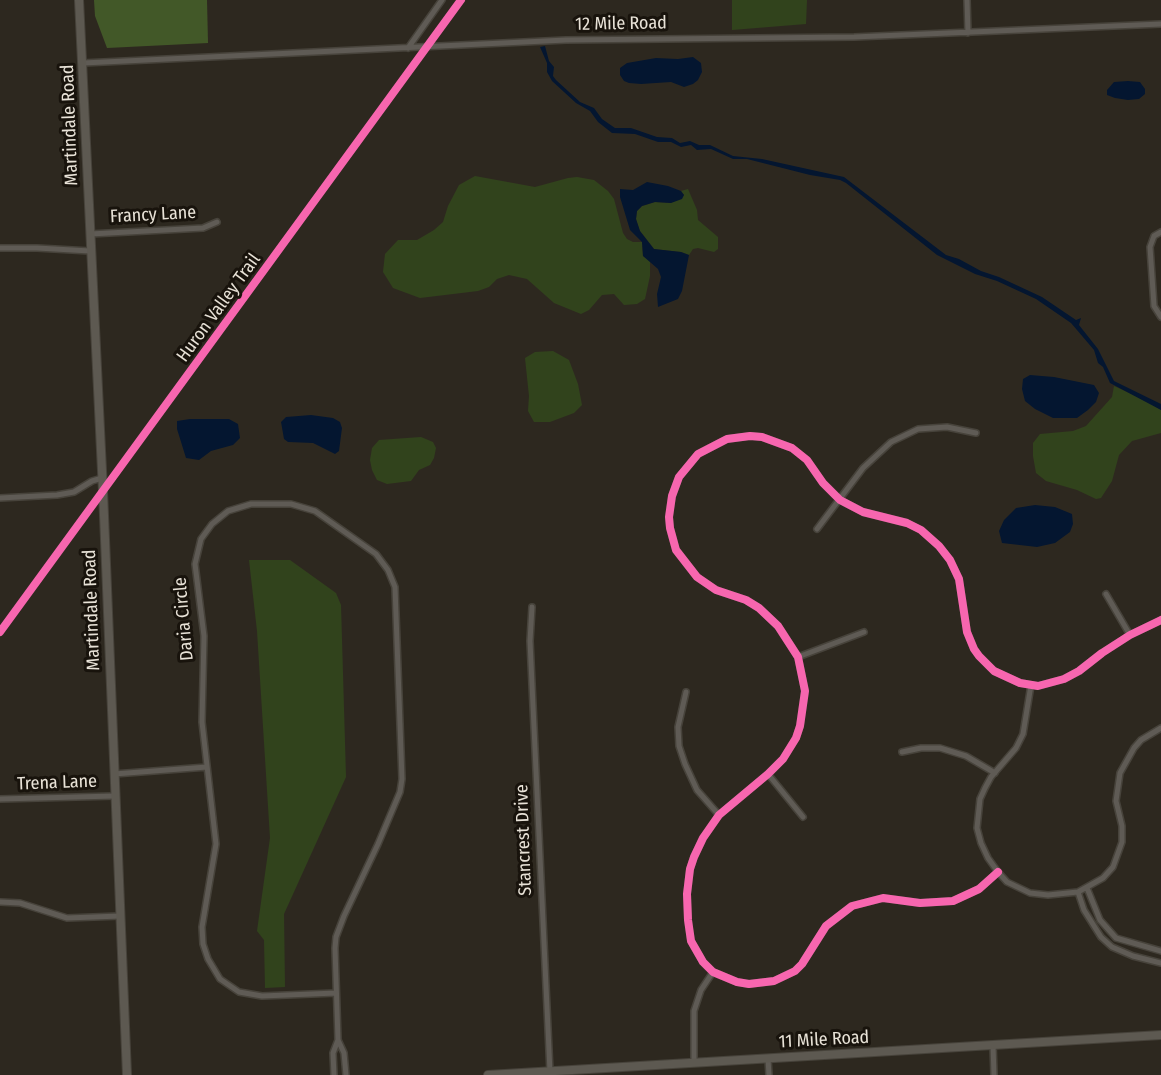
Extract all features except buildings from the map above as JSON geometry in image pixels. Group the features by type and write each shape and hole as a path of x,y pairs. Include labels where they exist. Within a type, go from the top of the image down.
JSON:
{"street":[{"name":"Martindale Road","path":"79,0 127,1075"},
{"path":"408,48 442,0"},
{"path":"967,0 968,33"},
{"name":"12 Mile Road","path":"83,63 566,40 854,37 1161,24"},
{"name":"Francy Lane","path":"90,234 202,228 217,222"},
{"path":"1161,232 1154,236 1150,247 1154,306 1161,317"},
{"path":"0,248 90,251"},
{"path":"817,529 863,468 891,442 918,429 947,427 976,433"},
{"path":"998,872 979,889 953,901 920,903 883,898 852,906 826,927 795,971 774,981 749,984 737,982 713,972 703,962 689,931 687,894 690,868 697,849 719,815 768,774 789,750 796,738 803,714 804,681 798,657 778,626 759,608 746,600 705,584 689,569 676,550 669,517 672,496 679,477 698,454 727,439 750,436 774,440 792,448 807,460 823,483 840,500 863,512 907,523 934,541 950,560 959,579 967,632 979,656 1000,675 1031,685 1049,684 1072,675 1130,635 1161,620"},
{"path":"0,498 74,492 102,478"},
{"name":"Daria Circle","path":"336,993 262,996 239,992 219,979 203,944 202,927 216,844 202,716 204,636 194,570 201,539 218,519 236,508 285,503 315,511 376,554 388,570 395,587 402,779 400,792 339,928 335,948 338,1040 344,1053 346,1075"},
{"path":"1106,594 1130,635"},
{"name":"Stancrest Drive","path":"532,608 530,641 550,1072"},
{"path":"798,657 864,632"},
{"path":"1031,685 1023,734 1016,748 985,788 980,799 977,828 988,858 998,872 1007,882 1030,893 1048,896 1078,892 1087,888 1113,867 1120,849 1122,826 1116,801 1123,765 1141,740 1161,728"},
{"path":"686,692 678,727 679,746 697,790 719,815"},
{"path":"902,752 921,748 940,748 966,756 995,773"},
{"path":"114,774 207,767"},
{"path":"768,774 803,817"},
{"name":"Trena Lane","path":"0,799 114,796"},
{"path":"1087,888 1100,920 1116,938 1159,951 1154,959"},
{"path":"1078,892 1092,925 1112,947 1133,956 1154,959 1161,963"},
{"path":"0,902 20,903 67,918 120,916"},
{"path":"1092,925 1100,920"},
{"path":"1112,947 1116,938"},
{"path":"694,1064 694,1011 701,990 713,972"},
{"name":"11 Mile Road","path":"488,1075 1161,1035"},
{"name":"Daria Circle","path":"334,1075 333,1053 338,1040"},
{"path":"993,1045 994,1075"},
{"path":"768,1059 769,1075"}],"green space":[{"path":"94,0 207,0 208,43 107,48 95,16"},
{"path":"732,0 807,0 806,24 732,30"},
{"path":"475,176 535,187 568,178 594,180 614,199 623,233 627,239 642,242 643,256 650,261 650,276 645,299 637,304 624,305 614,294 602,295 589,310 581,314 554,303 527,279 509,275 497,279 489,287 478,291 420,298 393,288 383,272 385,254 398,240 417,240 434,230 443,222 459,185"},
{"path":"688,189 697,210 698,220 718,237 718,249 714,252 693,249 689,255 654,249 640,231 636,219 637,211 642,206 655,202 671,203 684,195 681,191"},
{"path":"553,351 569,360 578,384 582,405 574,413 550,422 534,422 528,411 529,396 525,358 535,352"},
{"path":"1114,386 1161,410 1161,433 1132,441 1119,455 1112,481 1101,498 1096,499 1077,490 1046,481 1036,473 1033,443 1040,434 1073,431 1086,426 1112,397"},
{"path":"421,437 433,442 436,448 430,465 419,470 411,481 387,484 377,480 370,460 372,448 379,440"},
{"path":"249,560 290,560 336,593 341,605 346,777 284,914 285,987 265,988 264,940 257,931 270,838 257,631"}],"water":[{"path":"545,46 549,61 554,67 553,76 556,80 580,102 594,108 602,119 615,128 631,128 657,137 672,138 680,143 690,141 699,145 710,145 733,156 762,159 844,177 946,255 1042,297 1076,320 1081,318 1079,325 1098,349 1114,381 1161,404 1161,410 1110,383 1103,367 1098,363 1094,350 1071,323 1036,299 997,281 975,274 937,255 846,183 747,159 733,159 711,149 697,150 691,145 681,147 671,142 658,142 635,134 612,133 598,122 590,111 576,103 552,81 540,47"},
{"path":"693,57 701,63 702,72 698,80 684,87 671,82 629,83 624,81 620,75 620,68 627,63 656,58"},
{"path":"1114,82 1140,82 1145,89 1145,94 1139,99 1128,100 1107,95 1107,90"},
{"path":"647,182 668,186 681,191 684,195 682,199 671,203 655,202 642,206 637,211 636,219 640,231 654,249 689,255 682,291 678,299 658,307 657,294 661,277 658,269 643,256 642,242 630,230 620,197 620,189 633,190"},
{"path":"1030,375 1094,385 1099,393 1096,402 1077,418 1053,418 1025,401 1022,389 1023,379"},
{"path":"311,415 333,418 340,422 342,428 339,451 335,454 313,443 288,442 284,439 281,422 286,417"},
{"path":"229,419 238,424 240,438 233,445 211,451 199,460 186,458 177,429 177,421"},
{"path":"1035,505 1055,507 1072,514 1073,524 1070,532 1055,543 1037,547 1002,543 999,531 1004,520 1016,508"}],"cycle path":[{"name":"Huron Valley Trail","path":"0,632 461,0"},
{"path":"998,872 979,889 953,901 920,903 883,898 852,906 826,926 795,971 774,981 749,984 737,982 713,972 703,962 691,941 688,920 687,894 694,857 703,838 719,815 783,759 796,738 800,726 805,691 798,657 778,626 759,608 746,600 716,590 697,577 676,550 669,517 672,496 679,477 698,454 727,439 762,437 792,448 807,460 823,483 840,500 863,512 907,523 921,530 939,546 950,560 959,579 967,632 974,649 994,671 1020,683 1038,686 1064,679 1130,635 1161,620"}]}
